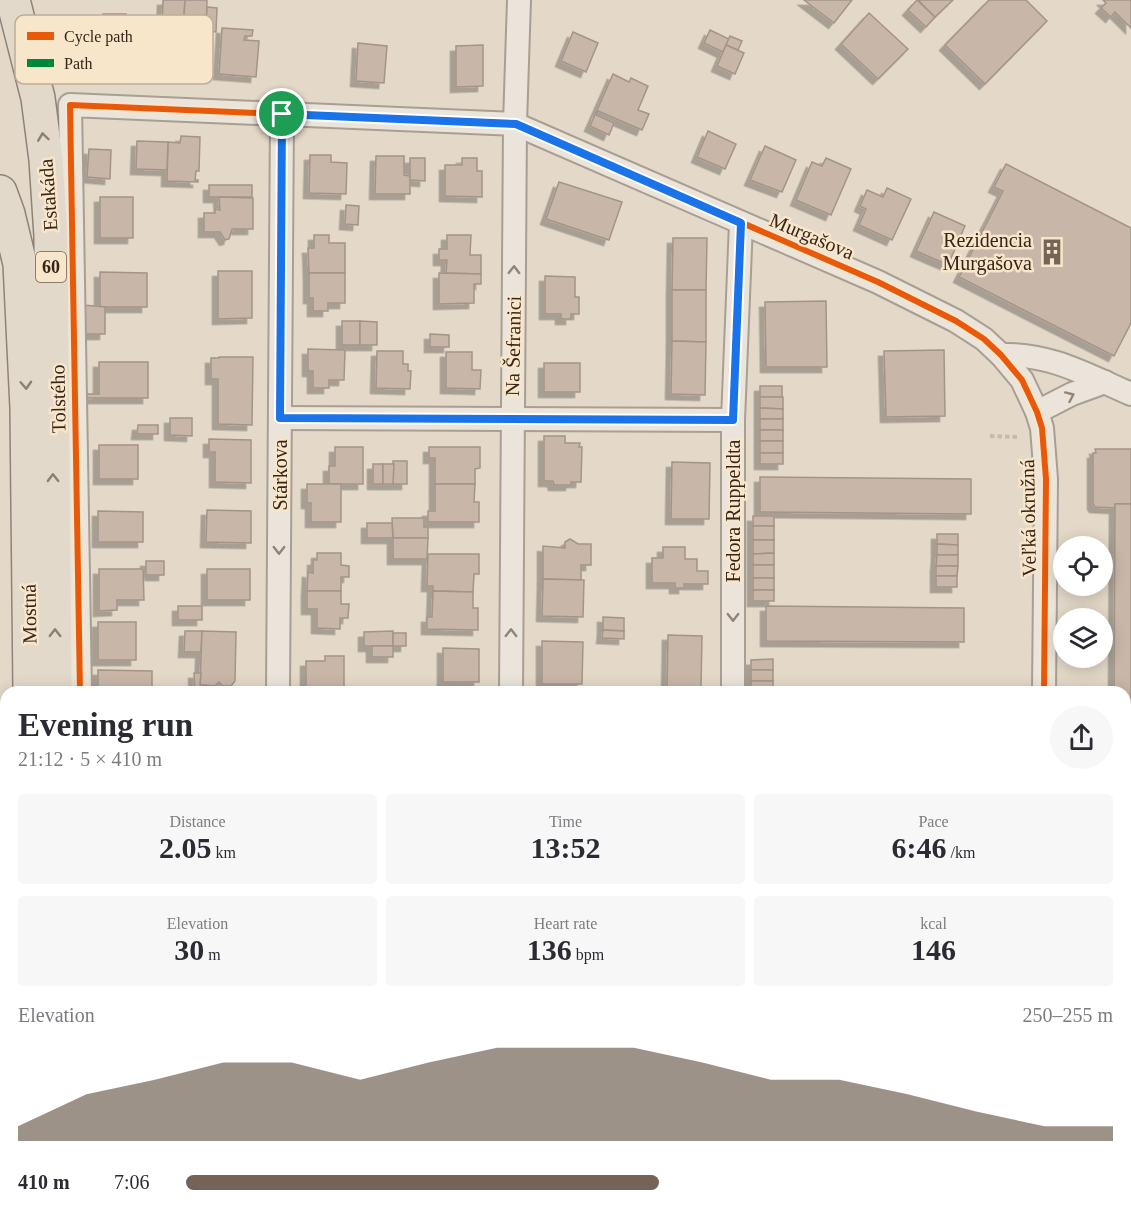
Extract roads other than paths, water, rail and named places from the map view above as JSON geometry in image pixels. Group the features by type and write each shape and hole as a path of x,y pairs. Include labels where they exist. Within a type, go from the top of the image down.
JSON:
{"main road":[{"name":"Estakáda","path":"13,0 17,15"},
{"name":"Estakáda","path":"34,84 46,160 51,236 41,536"},
{"name":"Estakáda","path":"0,192 8,214 20,264 27,408 41,536"},
{"path":"0,256 23,327"},
{"name":"Mostná","path":"30,686 41,536"},
{"name":"Mostná","path":"41,536 54,686"}],"street":[{"name":"Na Šefranici","path":"511,686 519,0"},
{"name":"Murgašova","path":"70,105 516,124 878,282 956,321 984,339 1001,355"},
{"name":"Tolstého","path":"70,105 80,686"},
{"name":"Stárkova","path":"278,686 282,114"},
{"name":"Fedora Ruppeldta","path":"733,686 733,420 741,223"},
{"path":"1001,355 1023,354 1062,363 1128,393"},
{"name":"Veľká okružná","path":"1001,355 1022,380 1042,428 1046,479 1044,686"},
{"path":"1037,412 1072,394 1105,382"},
{"path":"280,418 733,420"}],"place":[{"name":"Rezidencia Murgašova","path":"1052,252"}]}
